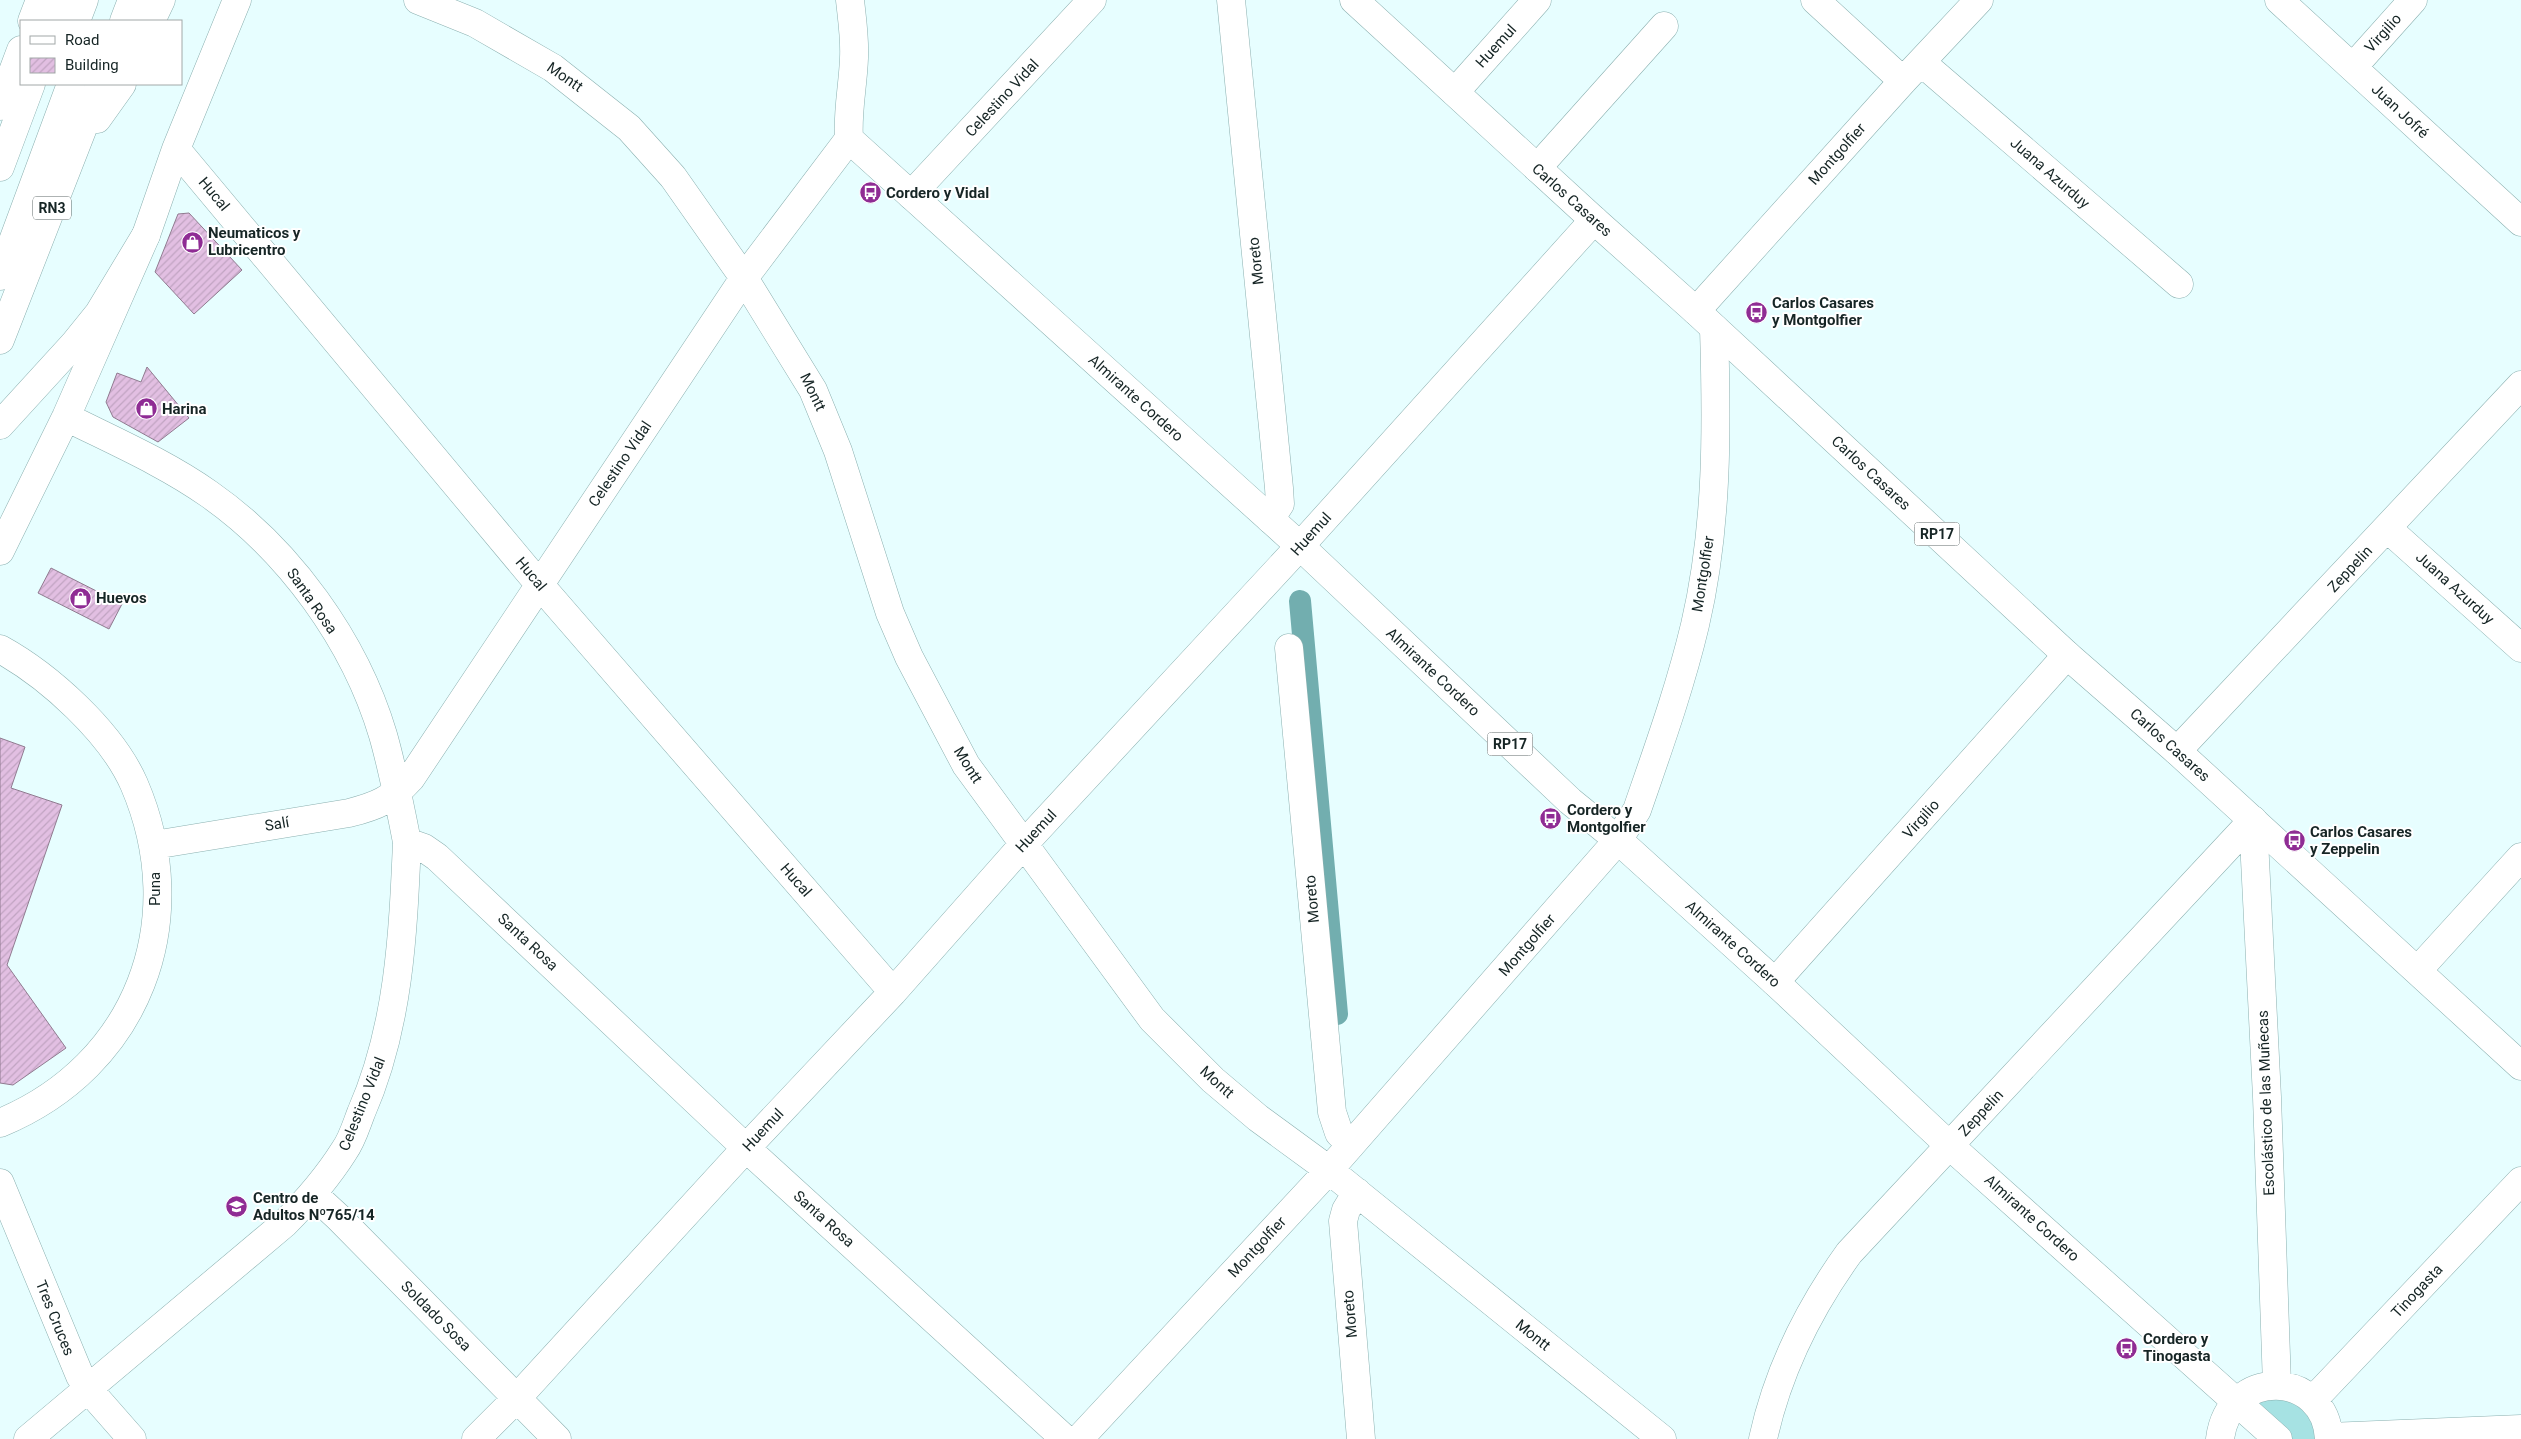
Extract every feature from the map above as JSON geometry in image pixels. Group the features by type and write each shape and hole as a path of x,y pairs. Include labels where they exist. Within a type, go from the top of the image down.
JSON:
{"main road":[{"path":"32,20 40,0"},
{"path":"55,20 63,0"},
{"path":"76,20 84,0"},
{"path":"94,20 102,0"},
{"path":"124,20 132,0"},
{"path":"151,20 161,0"},
{"path":"0,551 66,417 146,235 176,149 237,0"},
{"name":"Montt","path":"418,0 475,23 553,68 598,100 629,128 673,177 744,278 795,358 826,419 890,613 909,658 966,765 1023,846 1152,1019 1213,1080 1258,1118 1357,1192 1662,1439"},
{"path":"849,139 848,120 854,59 854,28 850,0"},
{"name":"Celestino Vidal","path":"911,195 1092,0"},
{"name":"Moreto","path":"1231,0 1279,488 1280,504 1270,519"},
{"name":"Carlos Casares","path":"1354,0 1705,319 2067,655 2178,751 2521,1066"},
{"name":"Huemul","path":"1455,92 1537,0"},
{"name":"Juana Azurduy","path":"1814,0 1912,71 2179,284"},
{"name":"Montgolfier","path":"1078,1439 1329,1170 1618,840 1637,810 1675,697 1695,624 1714,490 1717,415 1705,319 1912,71 1979,0"},
{"name":"Juan Jofré","path":"2279,0 2521,222"},
{"name":"Virgilio","path":"2353,67 2413,0"},
{"path":"1537,168 1664,26"},
{"path":"0,106 20,53"},
{"path":"0,167 31,85"},
{"path":"0,226 53,85"},
{"path":"0,276 71,85"},
{"name":"RN3","path":"0,340 100,85"},
{"path":"70,160 121,85"},
{"name":"Celestino Vidal","path":"397,794 410,778 744,278 849,139"},
{"name":"Almirante Cordero","path":"849,139 1300,546 1570,801 1618,840 1775,982 1950,1146 2278,1439"},
{"name":"Hucal","path":"176,149 539,584 893,992"},
{"name":"Huemul","path":"476,1439 517,1398 746,1148 893,992 1023,846 1300,546 1594,220"},
{"path":"0,425 74,344 99,313 146,235"},
{"path":"0,303 34,255"},
{"name":"Zeppelin","path":"2178,751 2521,385"},
{"name":"Santa Rosa","path":"66,417 151,459 209,494 273,549 325,616 355,666 383,734 407,842 424,848 438,857 746,1148 1065,1439"},
{"name":"Juana Azurduy","path":"2388,529 2521,648"},
{"name":"Moreto","path":"1289,648 1332,1112 1339,1133 1351,1145"},
{"name":"Puna","path":"0,649 38,674 76,708 115,752 133,783 154,845 156,916 150,962 134,1003 98,1054 76,1077 56,1093 0,1124"},
{"name":"Virgilio","path":"1775,982 2067,655"},
{"name":"Salí","path":"154,845 349,813 377,806 397,794"},
{"name":"Zeppelin","path":"1763,1439 1782,1372 1822,1291 1854,1247 2253,820"},
{"name":"Escolástico de las Muñecas","path":"2253,820 2267,1097 2277,1385"},
{"name":"Celestino Vidal","path":"28,1439 89,1390 284,1224 313,1194 346,1150 367,1099 386,1043 401,949 407,842"},
{"path":"2418,970 2521,857"},
{"name":"Tinogasta","path":"2313,1400 2521,1181"},
{"name":"Tres Cruces","path":"0,1183 72,1360 89,1390 132,1439"},
{"name":"Moreto","path":"1357,1192 1346,1210 1343,1221 1361,1439"},
{"name":"Soldado Sosa","path":"313,1194 557,1439"},
{"path":"2220,1439 2227,1412 2236,1401 2248,1392 2262,1387 2277,1385 2302,1392 2313,1400 2321,1411 2329,1438 2521,1429"}],"shaded area":[{"path":"2259,1395 2303,1399 2323,1439 2285,1439 2246,1403"}],"building":[{"name":"Neumaticos y Lubricentro","path":"189,213 242,270 194,314 155,272 178,214"},
{"name":"Harina","path":"147,367 189,418 158,442 113,417 106,402 117,373 141,382"},
{"name":"Huevos","path":"51,568 122,604 109,629 38,593"},
{"path":"0,738 25,747 11,788 62,805 7,965 66,1048 13,1085 0,1083"}],"waterway":[{"path":"1300,601 1337,1014"}],"place":[{"name":"Cordero y Vidal","path":"870,193"},
{"name":"Neumaticos y Lubricentro","path":"192,242"},
{"name":"Carlos Casares y Montgolfier","path":"1756,312"},
{"name":"Harina","path":"146,409"},
{"name":"Huevos","path":"80,598"},
{"name":"Cordero y Montgolfier","path":"1551,819"},
{"name":"Carlos Casares y Zeppelin","path":"2294,841"},
{"name":"Centro de Adultos Nº765/14","path":"237,1207"},
{"name":"Cordero y Tinogasta","path":"2127,1348"}]}
